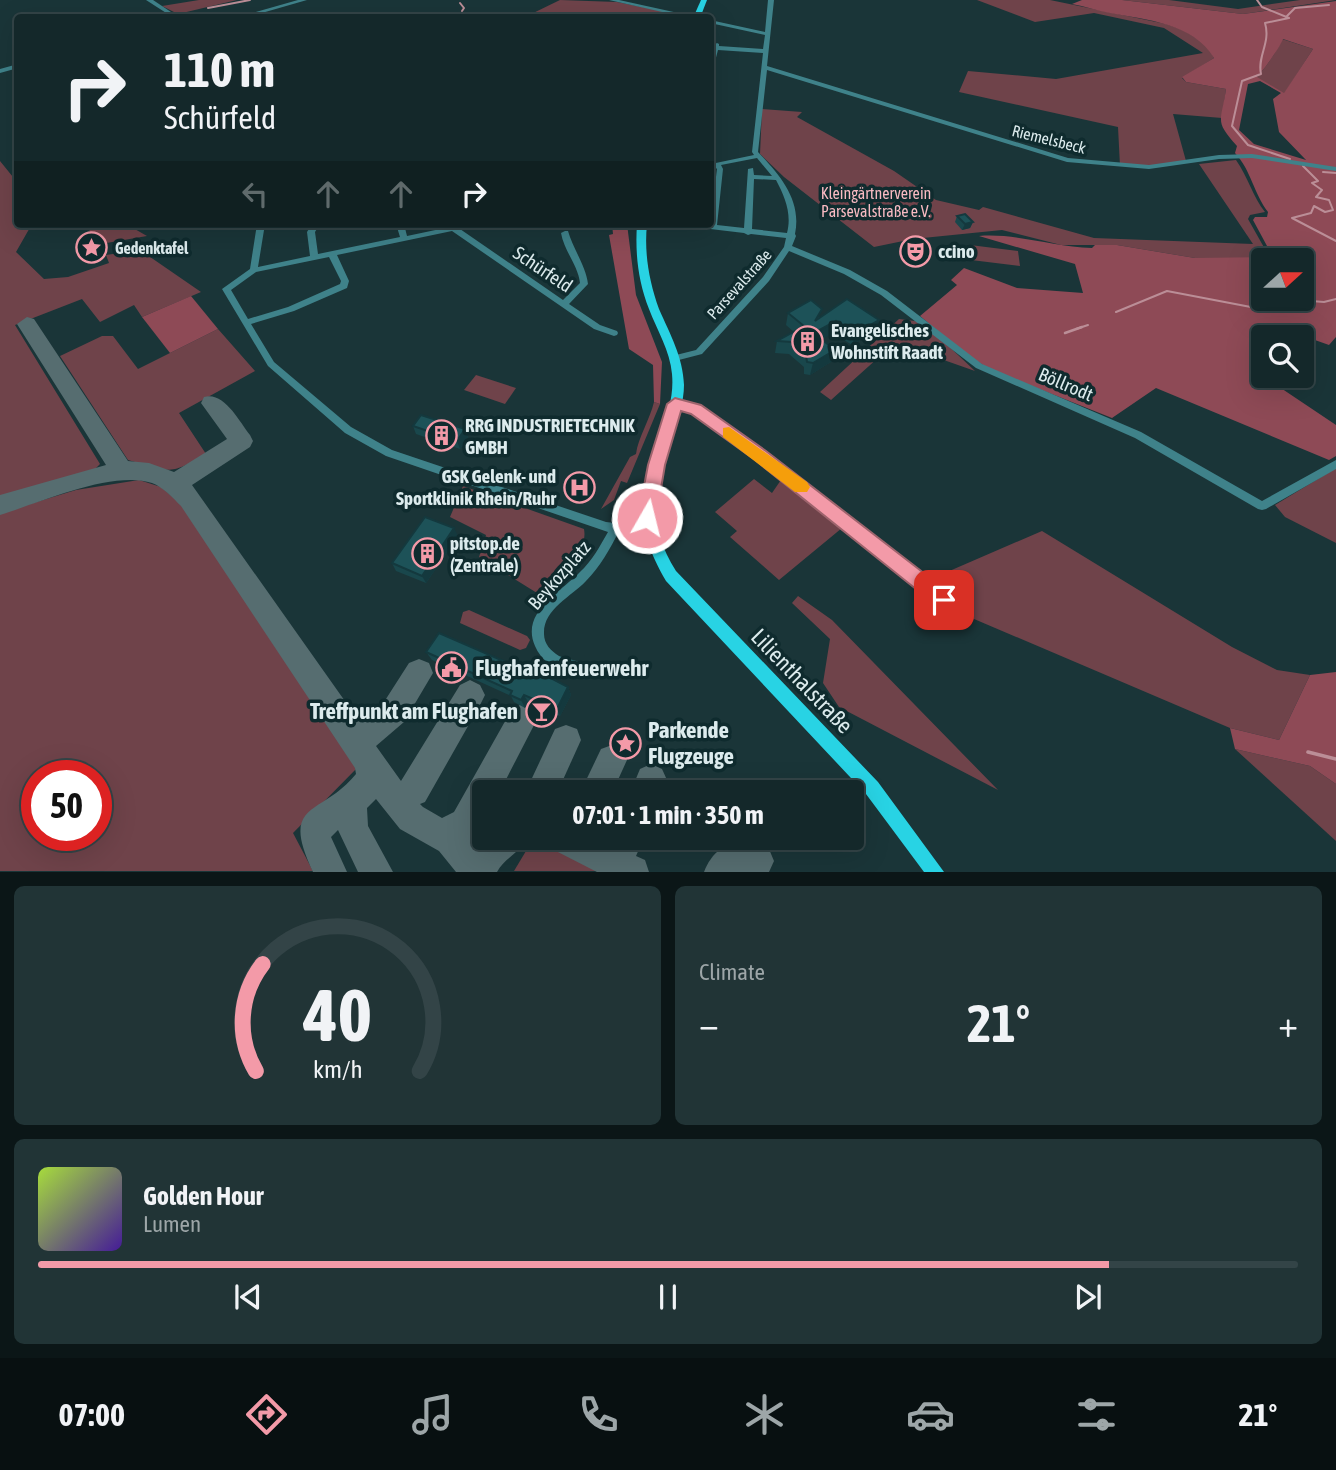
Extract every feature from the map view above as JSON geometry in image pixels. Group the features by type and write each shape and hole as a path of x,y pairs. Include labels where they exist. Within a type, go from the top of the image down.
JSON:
{"main road":[{"path":"642,228 642,262 650,296 675,358 678,384 675,404 652,484 647,518"},
{"name":"Lilienthalstraße","path":"647,518 651,543 670,576 872,788 936,872"}],"street":[{"path":"149,0 172,14"},
{"path":"251,14 304,0"},
{"path":"612,0 682,14"},
{"path":"714,164 757,156 771,0"},
{"path":"714,21 767,34"},
{"path":"714,56 717,46 765,51"},
{"name":"Riemelsbeck","path":"764,67 1067,160 1149,167 1219,157 1252,156 1336,169"},
{"name":"Parsevalstraße","path":"675,358 699,352 766,279 788,247 792,236 792,210 778,178 757,156"},
{"path":"714,165 720,169 714,220"},
{"path":"748,233 751,173 778,178"},
{"path":"254,270 260,228"},
{"path":"314,228 311,232 314,257"},
{"path":"401,228 404,239"},
{"path":"458,228 254,270 226,289 271,364 348,430 389,453 584,520 615,528 647,518"},
{"path":"713,228 792,236"},
{"name":"Schürfeld","path":"454,229 563,305 597,327 614,334"},
{"path":"563,305 581,290 584,278 566,244 565,233"},
{"name":"Böllrodt","path":"788,247 846,272 884,293 979,366 1138,435 1262,506 1336,464"},
{"path":"246,323 291,309 337,290 345,281 332,254"},
{"path":"675,404 696,410 761,455 964,616"},
{"name":"Beykozplatz","path":"575,666 559,665 546,654 539,640 538,624 548,608 604,552 615,528"}],"green space":[{"path":"199,0 237,0 178,14 162,6"},
{"path":"560,0 617,2 678,14 531,14"},
{"path":"977,0 1050,0 1166,24 1183,30 1207,45 1214,58 1182,78 1186,82 1226,89 1222,118 1173,114 1186,161 1165,165 1120,166 1118,127 959,92 968,71 1056,79 1203,53 1164,28 1094,13 1035,22"},
{"path":"1122,0 1169,0 1238,9 1300,0 1336,0 1243,14"},
{"path":"1282,39 1313,49 1284,94 1256,78"},
{"name":"Kleingärtnerverein Parsevalstraße e.V.","path":"762,109 802,112 797,117 894,171 936,200 979,210 983,207 1094,238 1253,244 1199,164 1236,160 1265,212 1250,215 1248,219 1264,248 1251,248 1251,258 1195,258 1117,245 1061,245 1002,230 913,239 874,247 784,177 760,154"},
{"path":"0,161 14,178 14,228 30,228 16,252 44,279 68,277 109,263 106,255 140,250 201,292 142,317 134,305 100,322 82,299 15,325 100,464 93,471 0,498"},
{"path":"89,228 133,228 147,236 95,245"},
{"path":"970,245 1018,251 1020,266 971,260"},
{"path":"899,319 923,322 975,371 904,346 888,349 831,400 820,392"},
{"path":"218,329 255,371 179,413 206,454 176,469 161,469 128,460 60,356 102,336 113,336 138,369"},
{"path":"476,375 516,388 505,404 464,390"},
{"path":"654,402 660,404 627,483 621,481 614,500 601,509 630,457 636,454"},
{"path":"1336,468 1336,543 1285,517 1275,505"},
{"path":"783,477 842,528 779,580 730,537 737,531 715,512 754,479 772,493"},
{"path":"139,480 161,487 181,504 358,767 293,833 313,871 0,871 0,513 76,490"},
{"path":"463,486 584,529 584,539 576,557 537,593 479,557 486,535 450,517"},
{"path":"1042,531 1232,647 1277,670 1310,675 1279,740 1230,728 967,616 924,582"},
{"path":"798,596 832,620 998,790 839,707 823,683 830,639 792,603"},
{"path":"469,610 527,636 530,640 526,648 520,650 460,623 463,612"},
{"path":"1235,749 1310,766 1336,784 1336,841"},
{"path":"558,850 600,871 514,871 526,851"}],"shaded area":[{"path":"1082,0 1122,0 1243,14 1336,1 1336,337 1329,345 1314,340 1314,325 1251,325 1251,388 1281,388 1336,425 1336,456 1329,460 1156,388 1112,418 989,369 962,351 920,316 957,285 951,280 964,268 1017,288 1083,293 1075,264 979,236 1007,236 1092,248 1095,245 1117,245 1195,258 1251,257 1251,312 1314,312 1314,248 1268,248 1253,220 1255,217 1267,217 1268,212 1235,153 1237,146 1222,126 1221,115 1226,89 1186,82 1182,77 1214,58 1205,46 1182,30 1072,4","holes":["1283,39 1313,49 1284,93 1257,77","1260,81 1281,93 1273,99 1279,132 1306,160 1254,144 1239,130 1248,84"]},
{"path":"612,228 628,228 636,295 662,362 660,404 654,402 653,365 629,349 609,235 613,234"},
{"path":"191,296 218,329 170,353 142,317"},
{"path":"1336,672 1336,784 1310,766 1235,749 1230,728 1279,740 1310,675"}],"building":[{"path":"965,214 973,222 965,224 957,216"},
{"path":"847,299 879,320 856,333 836,321 814,333 830,346 840,347 813,363 807,362 806,355 792,342 777,341 804,326 788,313 811,300 822,309 815,321"},
{"path":"421,415 465,429 457,441 413,426"},
{"name":"pitstop.de (Zentrale)","path":"425,517 454,528 422,576 392,563"},
{"path":"439,633 524,670 526,665 568,687 557,709 524,695 521,700 510,695 512,691 426,652"}],"waterway":[{"path":"208,8 250,0"},
{"path":"1257,0 1262,7 1289,18 1265,23 1261,74 1242,81 1232,126 1248,145 1290,159"},
{"path":"460,3 464,8 462,11"},
{"path":"1287,16 1295,8 1329,5"},
{"path":"1303,166 1318,181 1312,183 1322,190 1316,197 1329,200 1333,210 1325,212 1314,206 1311,213 1292,218 1336,241"},
{"path":"1323,172 1336,173"},
{"path":"1116,312 1167,291 1256,308 1269,304 1299,304 1299,300 1324,302 1336,299"},
{"path":"1082,327 1088,325"},
{"path":"1065,333 1082,327"},
{"path":"1076,329 1082,327"},
{"path":"1308,752 1336,759"}],"taxiway":[{"path":"27,324 121,469 131,471"},
{"path":"174,484 242,441 212,403"},
{"path":"0,505 96,476 116,473 149,473 167,480 190,499 370,763"},
{"path":"357,742 394,712 419,673"},
{"path":"391,793 400,797 414,791 470,695"},
{"path":"441,834 454,832 465,823 522,719"},
{"path":"547,780 566,740"},
{"path":"602,780 612,760"},
{"path":"355,798 369,783 372,773 370,763"},
{"path":"370,763 401,808 411,818 459,846 473,872"},
{"path":"331,872 315,839 316,829 355,798"},
{"path":"355,798 350,814 355,834 377,872"},
{"path":"478,872 492,850"},
{"path":"590,850 633,872"},
{"path":"605,857 618,855 621,850"},
{"path":"720,872 737,858 746,857 757,861"}],"slow traffic":[{"path":"729,433 801,487"}],"place":[{"name":"Gedenktafel","path":"92,248"},
{"name":"ccino","path":"915,251"},
{"name":"Evangelisches Wohnstift Raadt","path":"808,341"},
{"name":"RRG INDUSTRIETECHNIK GMBH","path":"442,436"},
{"name":"GSK Gelenk- und Sportklinik Rhein/Ruhr","path":"579,487"},
{"name":"pitstop.de (Zentrale)","path":"427,554"},
{"name":"Flughafenfeuerwehr","path":"452,668"},
{"name":"Treffpunkt am Flughafen","path":"541,711"},
{"name":"Parkende Flugzeuge","path":"625,743"}],"route":[{"path":"647,518 656,465 675,404 696,410 761,455 944,600"}]}
